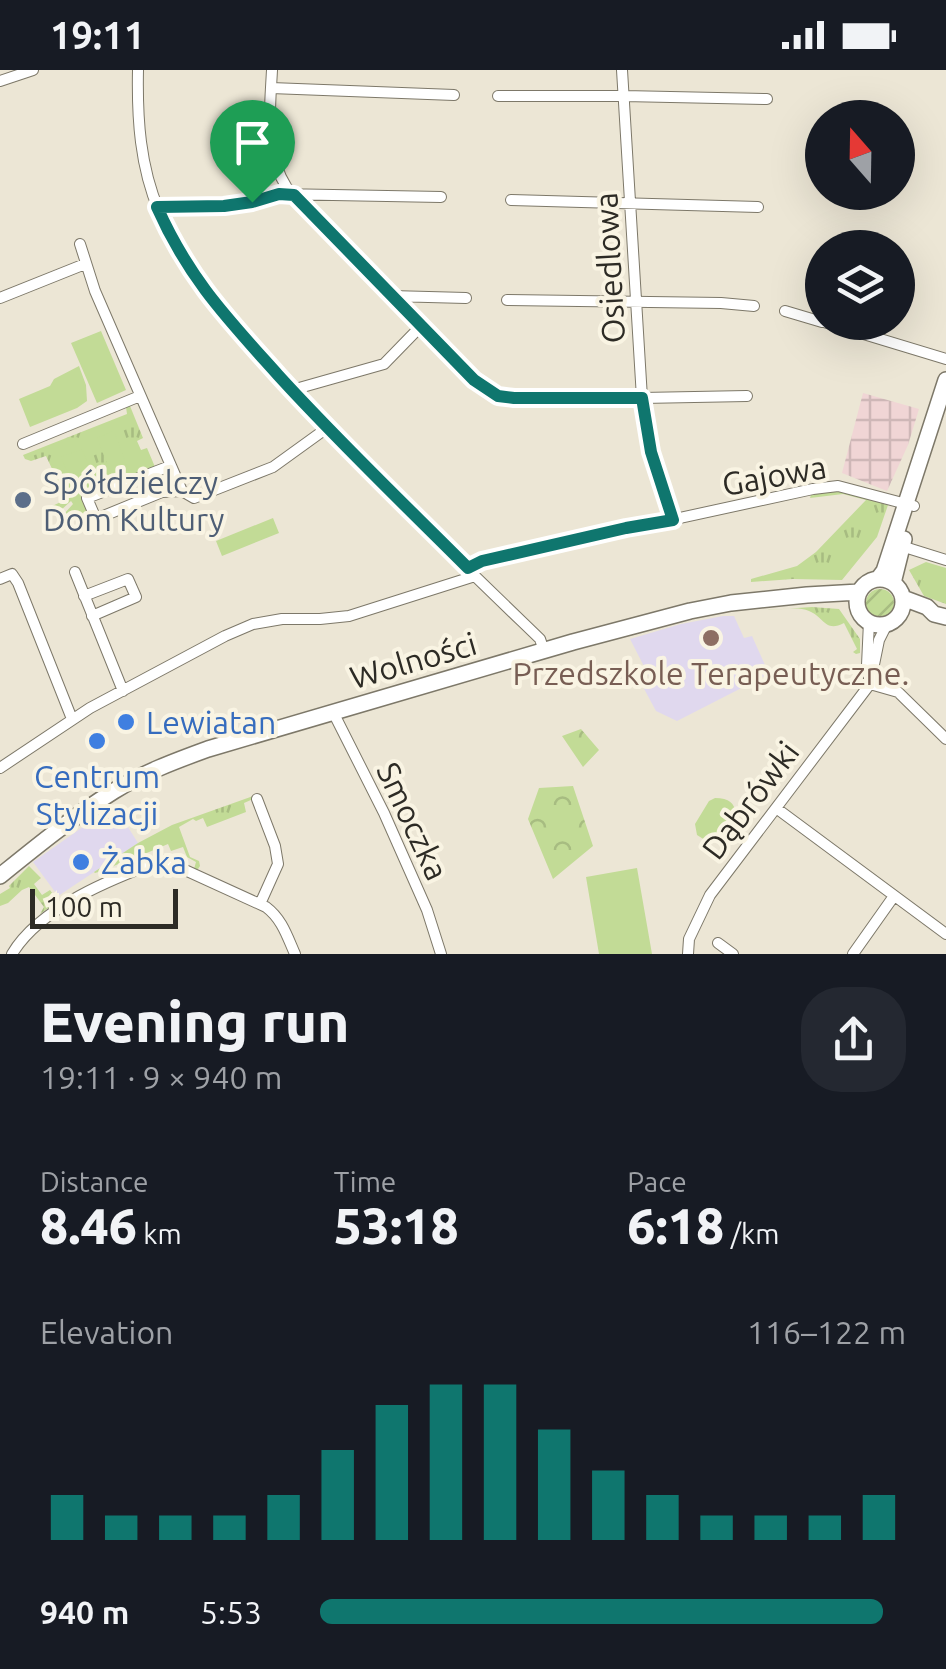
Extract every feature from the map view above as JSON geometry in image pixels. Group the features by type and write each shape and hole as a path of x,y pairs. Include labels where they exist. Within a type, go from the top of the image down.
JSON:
{"main road":[{"path":"886,581 884,571 897,545 946,380"},
{"path":"897,612 898,587 886,581 870,582 862,608 875,624 897,612 940,616"},
{"name":"Wolności","path":"0,864 42,832 66,822 115,790 155,769 208,749 690,611 791,598 862,608"},
{"name":"Wolności","path":"0,876 66,822"}],"street":[{"path":"0,81 33,70"},
{"path":"138,70 140,142 157,207 182,259 209,298 327,428 540,639 544,651"},
{"path":"272,70 269,124 272,152 281,179 474,380 498,396 747,396"},
{"name":"Osiedlowa","path":"622,70 642,398 651,452 673,520"},
{"path":"271,88 454,95"},
{"path":"498,96 767,99"},
{"path":"157,207 224,206 266,196 294,195 442,197"},
{"path":"511,200 758,206"},
{"path":"80,244 85,264 182,490 194,498 273,467 327,428"},
{"path":"0,298 85,264"},
{"path":"391,296 466,298"},
{"path":"507,300 754,306"},
{"path":"784,311 805,317"},
{"path":"292,390 384,364 421,326"},
{"path":"883,340 946,359"},
{"path":"23,444 140,396"},
{"path":"170,466 87,498 96,519 162,492 182,490"},
{"name":"Gajowa","path":"0,768 72,719 253,624 282,618 349,616 471,572 482,561 500,556 813,488 838,486 909,504"},
{"path":"897,545 946,560"},
{"path":"75,572 123,690"},
{"path":"0,578 12,574 18,582 72,719"},
{"path":"84,596 128,579 136,597 92,616"},
{"path":"862,608 870,684 898,692 946,739"},
{"name":"Dąbrówki","path":"688,954 689,939 710,895 870,684 879,640 897,612"},
{"name":"Smoczka","path":"333,712 384,813 440,945 440,954"},
{"path":"257,799 278,856 276,872 260,904"},
{"path":"776,808 946,934"},
{"path":"12,954 27,934 86,891 162,860 275,914 295,954"},
{"path":"853,954 894,896"},
{"path":"718,943 733,954"}],"shaded area":[{"path":"863,393 919,409 887,491 842,473"},
{"path":"734,616 744,638 752,636 769,674 677,721 656,711 642,685 651,680 630,639"},
{"path":"114,805 138,843 58,896 33,862"}],"green space":[{"path":"101,331 126,390 97,403 71,343"},
{"path":"79,366 87,401 30,427 19,399 50,386 54,379"},
{"path":"130,406 143,438 137,441 141,450 147,448 155,467 84,496 91,515 82,518 64,514 73,504 71,501 60,511 50,507 65,500 56,478 60,477 58,472 54,473 46,456 31,461 23,455 127,414 126,407"},
{"path":"114,431 130,475 114,481 97,438"},
{"path":"82,449 96,483 75,491 61,457"},
{"path":"833,491 888,505 877,537 842,580 751,582 797,566 816,552 866,500 843,494 810,498"},
{"path":"273,518 279,533 222,556 216,541"},
{"path":"926,562 946,568 946,604 924,596 909,570"},
{"path":"880,589 890,593 894,603 890,613 880,617 870,613 866,603 870,593"},
{"path":"795,608 839,609 860,639 860,653 853,652 857,649 844,623 829,625"},
{"path":"581,729 599,750 583,767 562,736"},
{"path":"573,786 593,846 553,879 528,819 539,788"},
{"path":"259,794 244,803 246,812 207,827 203,818 179,827 190,857 199,861 198,869 194,869 196,862 187,857 183,847 171,851 168,844 142,855 142,863 137,856 109,868 110,876 105,870 94,872 172,825"},
{"path":"715,798 733,804 734,818 724,833 708,842 697,835 695,824"},
{"path":"29,866 41,878 34,884 42,895 50,890 58,901 40,914 44,907 29,887 0,906 0,894"},
{"path":"637,868 652,954 599,954 586,877"}],"place":[{"name":"Spółdzielczy Dom Kultury","path":"23,500"},
{"name":"Przedszkole Terapeutyczne.","path":"711,638"},
{"name":"Lewiatan","path":"126,722"},
{"name":"Centrum Stylizacji","path":"97,741"},
{"name":"Żabka","path":"81,862"}],"route":[{"path":"294,195 457,364 488,391 514,398 642,398 651,452 673,520 482,561 468,568 327,428 219,310 182,259 157,207 252,202 266,196 294,195"}]}
